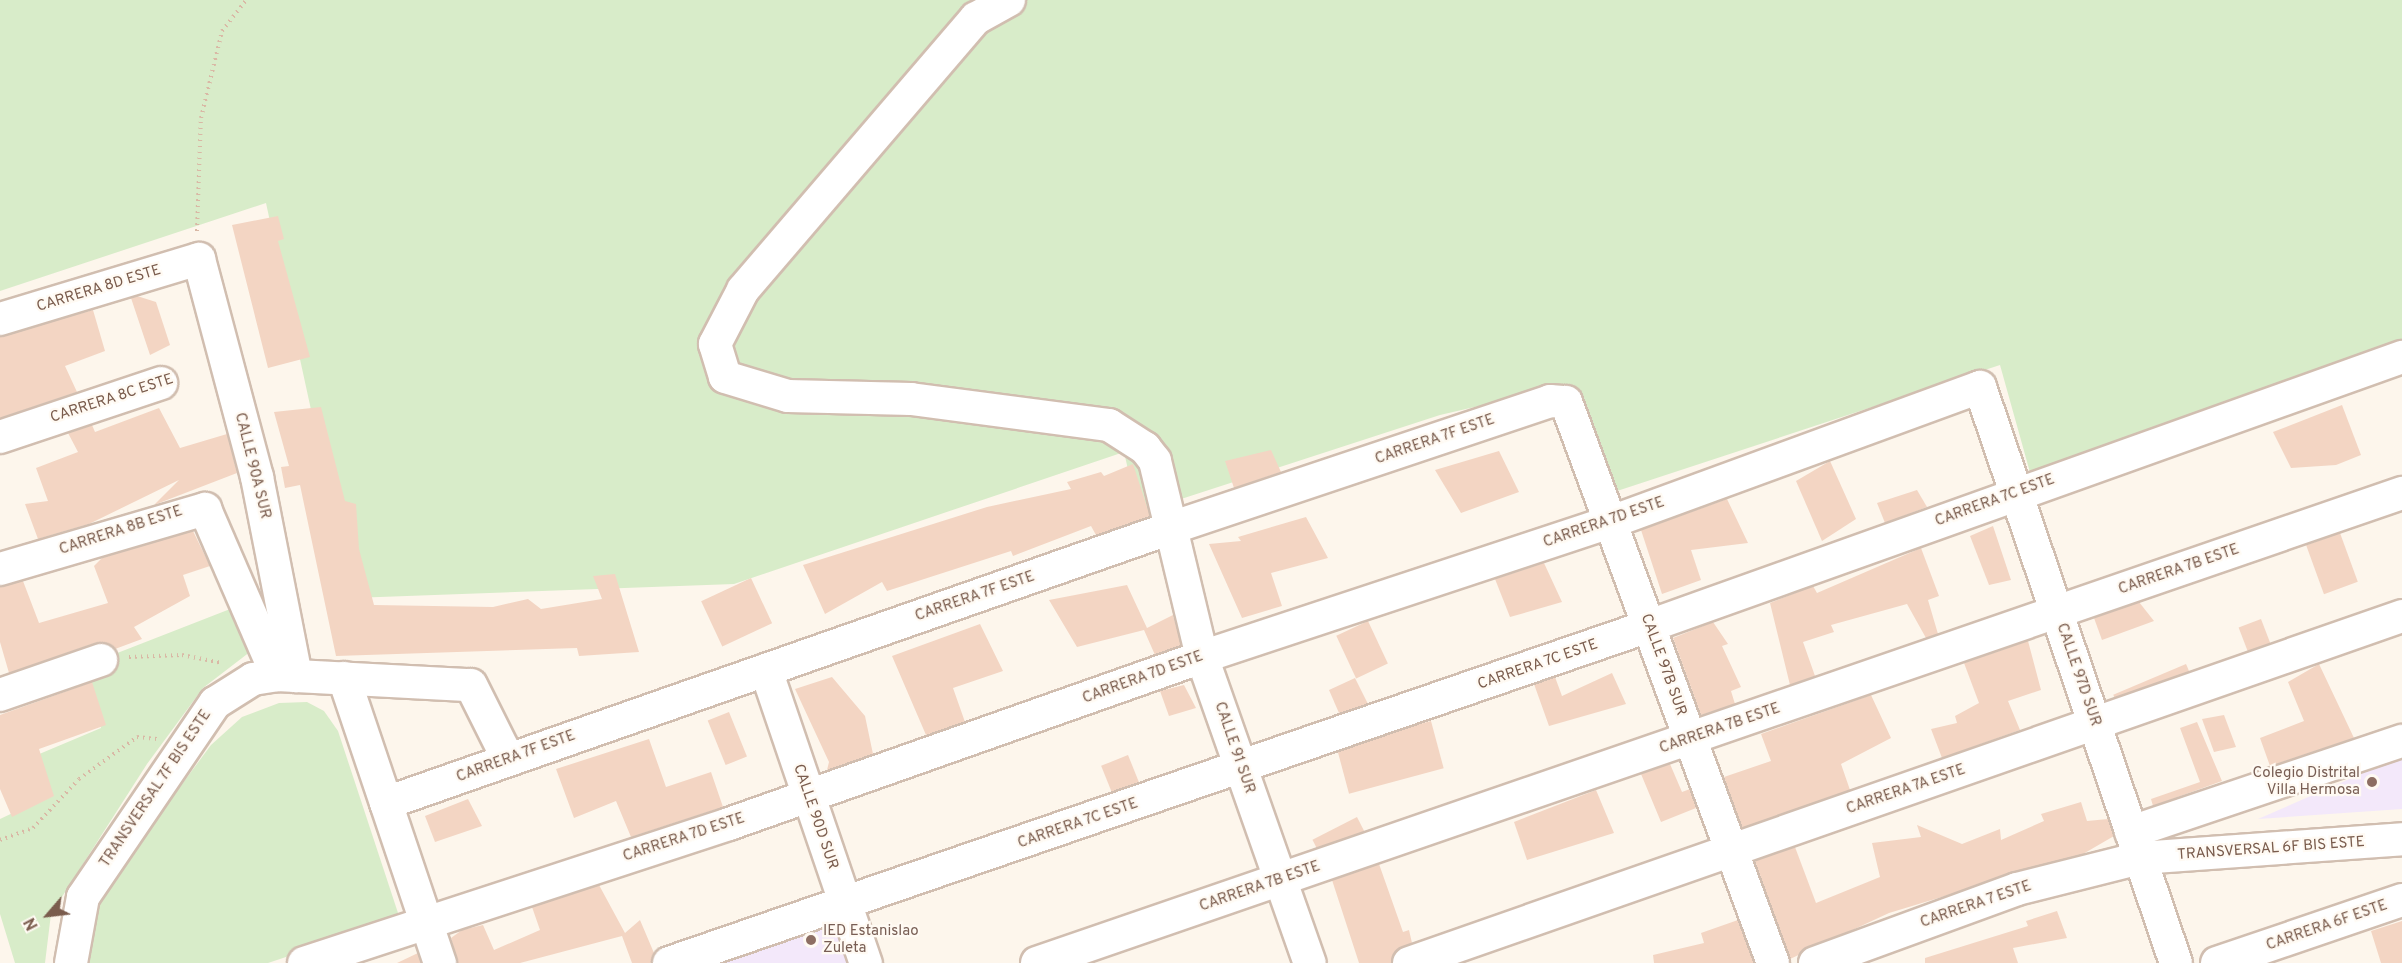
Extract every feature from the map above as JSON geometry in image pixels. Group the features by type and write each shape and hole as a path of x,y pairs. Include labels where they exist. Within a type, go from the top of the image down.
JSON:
{"street":[{"name":"CALLE 91 SUR","path":"1009,0 976,18 743,290 715,344 725,377 788,396 911,399 1109,425 1155,460 1168,529 1202,657 1310,963"},
{"name":"CARRERA 8D ESTE","path":"0,318 199,259"},
{"name":"CALLE 90A SUR","path":"199,259 257,477 275,677"},
{"name":"CARRERA 7C ESTE","path":"669,963 1242,768 2401,359"},
{"name":"CARRERA 8C ESTE","path":"0,437 161,383"},
{"name":"CALLE 97D SUR","path":"1980,387 2176,963"},
{"name":"CARRERA 7D ESTE","path":"304,963 807,794 1202,657 1611,522 1980,387"},
{"name":"CARRERA 7F ESTE","path":"386,804 508,759 1168,529 1550,401 1566,402"},
{"name":"CALLE 97B SUR","path":"1566,402 1773,963"},
{"name":"CARRERA 7B ESTE","path":"1037,963 1691,740 2402,493"},
{"name":"CARRERA 8B ESTE","path":"0,569 199,506 206,509 275,677"},
{"name":"CARRERA 7A ESTE","path":"1409,963 2402,616"},
{"path":"0,695 101,660"},
{"name":"CALLE 90D SUR","path":"766,670 866,963"},
{"path":"275,677 344,678 471,685 508,759"},
{"name":"TRANSVERSAL 7F BIS ESTE","path":"71,963 83,897 187,742 216,703 275,677"},
{"path":"344,678 441,963"},
{"name":"CARRERA 7 ESTE","path":"1815,963 2136,845 2402,741"},
{"name":"TRANSVERSAL 6F BIS ESTE","path":"2136,845 2402,839"},
{"name":"CARRERA 6F ESTE","path":"2217,963 2402,900"}],"path":[{"path":"199,259 195,195 201,118 222,31 246,0"},
{"path":"101,660 182,655 275,677"},
{"path":"0,840 33,828 79,779 137,737 187,742"}],"shaded area":[{"name":"Colegio Distrital Villa Hermosa","path":"2402,756 2402,809 2258,819"},
{"name":"IED Estanislao Zuleta","path":"841,917 856,963 707,963"}],"green space":[{"path":"0,0 2402,0 2402,345 2031,476 2000,365 1614,492 1574,396 1509,399 1440,415 1138,513 1124,452 734,584 352,598 266,203 0,291"},
{"path":"243,604 259,645 203,688 147,764 51,914 45,963 15,963 0,914 0,819 34,803 18,763 101,728 84,666"},
{"path":"307,702 324,711 338,731 400,919 268,963 82,963 96,900 211,745 242,717 279,703"}],"building":[{"path":"278,216 284,239 278,241 310,357 268,368 232,225"},
{"path":"137,296 156,302 170,345 150,355 131,298"},
{"path":"93,310 105,351 65,366 77,392 0,418 0,336"},
{"path":"2342,405 2361,455 2336,465 2291,468 2273,432"},
{"path":"321,407 345,501 356,504 359,549 374,605 493,607 528,599 541,609 602,599 593,576 615,574 639,652 579,656 577,648 336,656 300,485 285,488 281,467 289,466 274,412"},
{"path":"159,408 180,448 227,434 237,473 154,505 179,480 89,524 38,539 25,504 48,501 36,468 78,452 68,433 92,425 95,432"},
{"path":"1271,450 1281,472 1234,488 1225,461"},
{"path":"1499,451 1519,492 1461,513 1435,470"},
{"path":"1830,461 1856,519 1822,541 1796,481"},
{"path":"1133,464 1150,516 1096,535 1091,526 1013,556 1011,551 887,591 882,582 825,614 803,565 987,507 1071,489 1067,482 1101,472 1104,476"},
{"path":"1917,490 1927,507 1885,523 1877,503"},
{"path":"1727,499 1748,543 1691,550 1701,580 1662,594 1641,530"},
{"path":"1306,517 1328,558 1271,573 1282,606 1242,618 1209,544 1241,541 1238,537"},
{"path":"1993,526 2011,580 1989,585 1970,536"},
{"path":"193,531 210,566 183,575 190,596 134,627 142,639 115,649 95,643 9,673 0,642 0,586 23,581 39,623 108,603 94,566 102,558"},
{"path":"2340,533 2358,582 2324,594 2306,545"},
{"path":"1921,548 1939,596 1928,600 1938,634 1926,638 1907,604 1831,625 1834,632 1803,642 1815,676 1790,685 1770,603 1813,586 1817,593"},
{"path":"1544,563 1562,602 1510,617 1495,579"},
{"path":"751,578 772,623 722,647 701,601"},
{"path":"1127,585 1147,628 1173,615 1181,645 1155,655 1144,630 1077,647 1049,600"},
{"path":"2139,602 2154,621 2102,640 2094,618"},
{"path":"2261,619 2270,643 2248,652 2239,628"},
{"path":"1368,621 1388,664 1356,678 1336,636"},
{"path":"1713,622 1728,644 1722,646 1741,687 1731,691 1735,704 1701,715 1673,638"},
{"path":"980,624 1003,671 953,688 965,722 926,735 892,656"},
{"path":"2028,641 2041,690 2008,701 2020,730 1942,758 1931,729 1957,723 1955,716 1979,703 1964,663"},
{"path":"2186,664 2189,671 2116,702 2113,695"},
{"path":"2319,664 2354,738 2270,766 2260,738 2304,721 2288,682"},
{"path":"1612,673 1626,704 1549,726 1534,684 1555,677 1562,696"},
{"path":"832,677 865,716 873,754 827,770 829,762 795,689"},
{"path":"1355,678 1368,704 1339,713 1329,690"},
{"path":"92,682 106,725 39,749 54,796 12,817 0,789 0,715"},
{"path":"1184,685 1196,708 1169,716 1160,691"},
{"path":"1871,695 1891,738 1841,764 1850,790 1742,828 1724,777 1771,761 1761,734"},
{"path":"729,712 747,757 726,765 708,721"},
{"path":"2224,715 2236,747 2214,752 2202,719"},
{"path":"1431,721 1444,768 1349,794 1336,746"},
{"path":"2197,722 2222,781 2153,806 2151,799 2200,782 2180,728"},
{"path":"649,739 666,787 711,772 723,807 631,837 616,801 574,818 556,769"},
{"path":"1128,755 1139,782 1112,793 1101,766"},
{"path":"1670,764 1682,792 1690,789 1696,808 1661,822 1641,774"},
{"path":"1596,790 1614,833 1527,860 1514,822"},
{"path":"468,799 482,826 435,842 425,816"},
{"path":"2081,802 2087,821 2108,819 2114,836 2083,854 1889,913 1790,959 1755,861 1795,847 1816,903 1880,877 1872,843 1921,837 1917,825 1962,844 2000,829 2001,840 2044,821 2041,814"},
{"path":"1357,817 1364,831 1320,854 1312,840"},
{"path":"1379,864 1403,932 1409,930 1412,943 1396,951 1391,963 1359,963 1332,880"},
{"path":"599,885 625,933 640,920 654,953 651,963 632,963 622,936 520,963 458,963 451,938 462,930 483,925 494,950 540,930 532,907"},
{"path":"2057,911 2067,938 2013,948 2018,963 1925,963 1925,958 2028,926 2026,921"},
{"path":"1738,920 1754,963 1654,963 1653,955 1704,943 1701,933"},
{"path":"2402,921 2402,963 2381,963 2371,931"},
{"path":"418,953 421,963 397,963"}],"place":[{"name":"Colegio Distrital Villa Hermosa","path":"2372,782"},
{"name":"IED Estanislao Zuleta","path":"811,940"}]}
